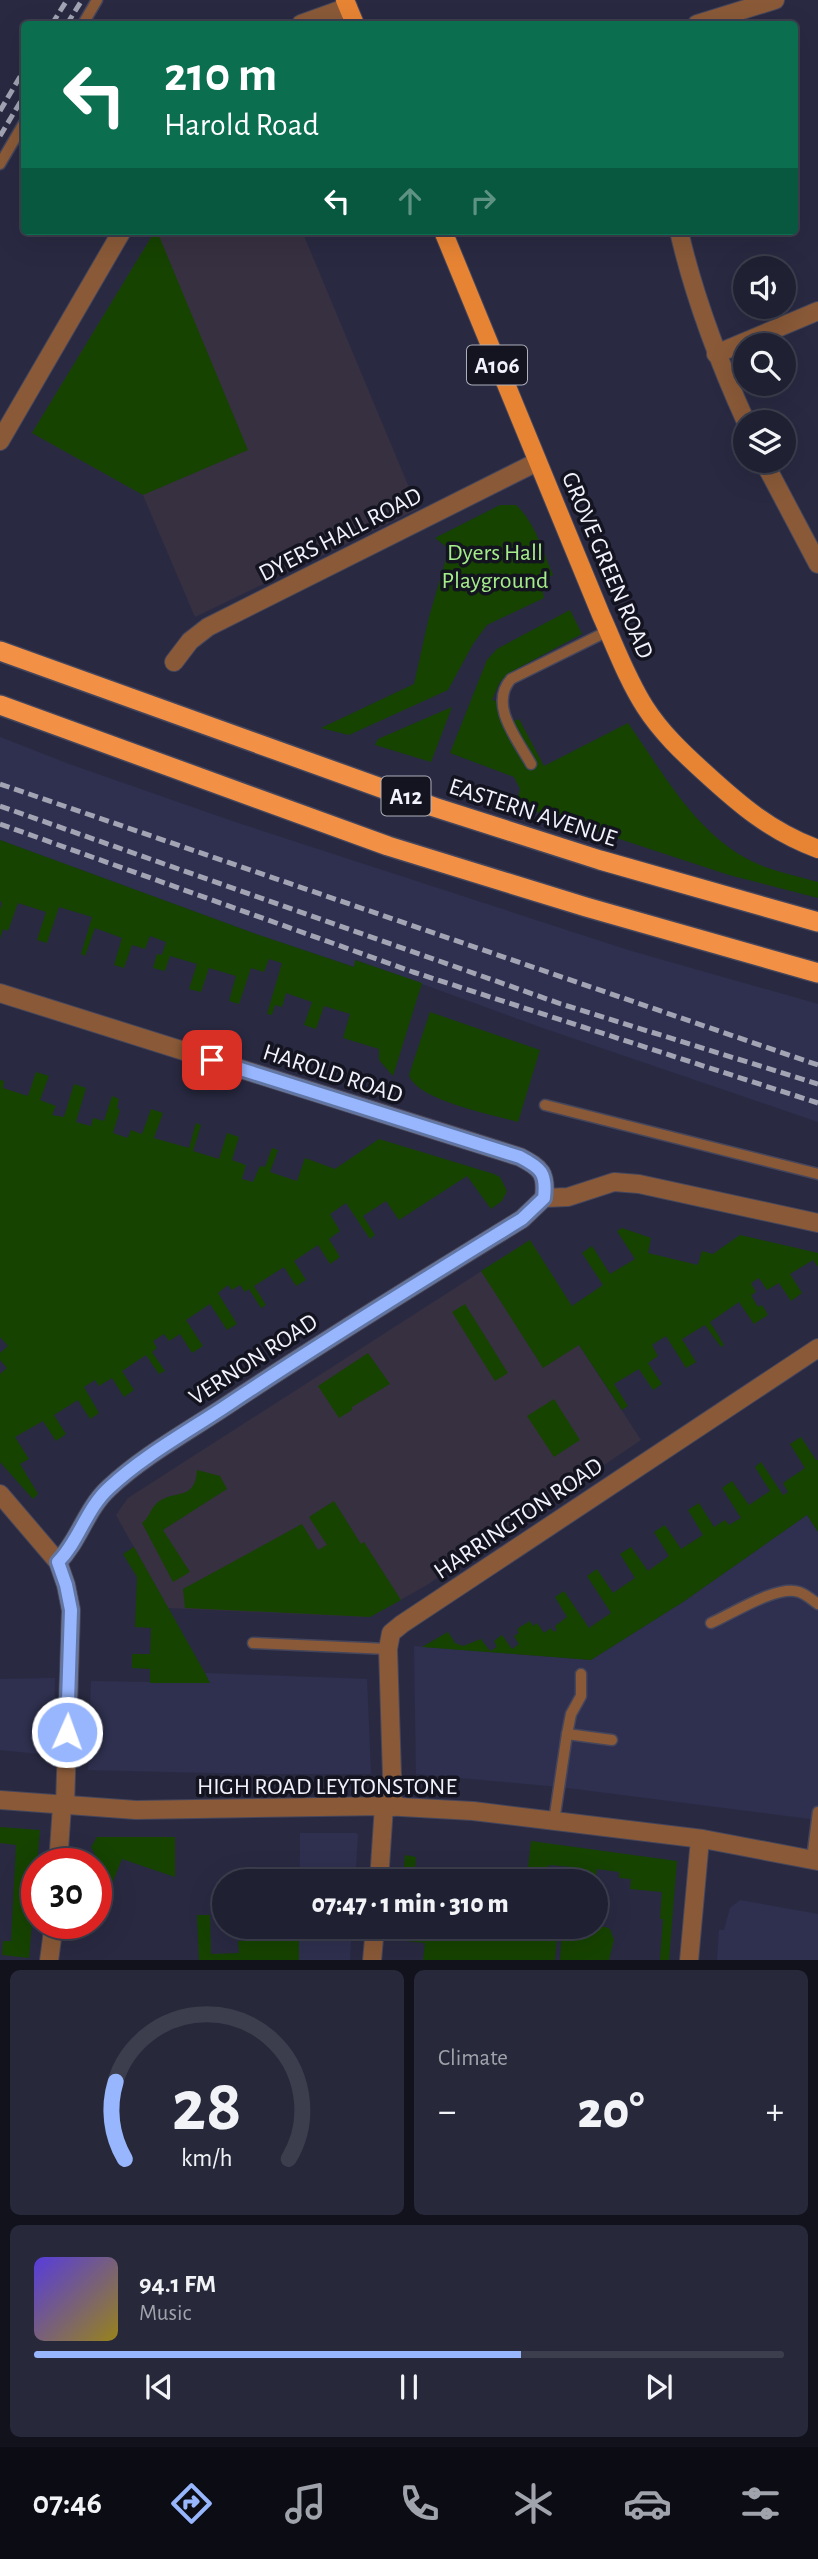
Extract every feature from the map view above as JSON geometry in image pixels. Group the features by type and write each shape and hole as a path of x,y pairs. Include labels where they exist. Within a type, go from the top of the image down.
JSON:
{"highway":[{"name":"EASTERN AVENUE","path":"0,651 434,807 600,860 818,922"},
{"name":"A12","path":"0,705 388,846 586,907 818,973"}],"main road":[{"path":"347,3 354,21"},
{"name":"GROVE GREEN ROAD","path":"445,235 608,631 645,707 685,754 736,803 789,837 818,849"}],"street":[{"path":"707,21 775,0"},
{"path":"308,21 347,3"},
{"path":"0,440 120,235"},
{"path":"680,235 688,270 716,354 741,410"},
{"path":"716,354 818,311"},
{"name":"DYERS HALL ROAD","path":"174,662 190,640 208,627 537,462"},
{"path":"770,473 818,564"},
{"name":"HAROLD ROAD","path":"0,993 520,1157 536,1166 544,1175 544,1198"},
{"path":"544,1198 568,1197 614,1182 639,1184 818,1223"},
{"name":"VERNON ROAD","path":"58,1562 67,1554 94,1506 122,1477 318,1345 522,1219 544,1198"},
{"name":"HARRINGTON ROAD","path":"388,1649 391,1633 402,1624 818,1348"},
{"path":"0,1494 58,1562 71,1610 64,1806 60,1848"},
{"path":"381,1869 389,1807 388,1649"},
{"name":"HIGH ROAD LEYTONSTONE","path":"0,1800 64,1806 185,1810 389,1807 473,1811 700,1839 815,1860"},
{"path":"689,1960 700,1839"},
{"path":"48,1960 51,1939"},
{"path":"372,1960 374,1939"}],"lane":[{"path":"85,21 97,0"},
{"path":"0,164 21,128"},
{"path":"531,764 503,713 501,702 504,687 511,679 608,631"},
{"path":"545,1105 818,1174"},
{"path":"711,1623 787,1590 800,1592 818,1604"},
{"path":"253,1643 388,1649"},
{"path":"554,1821 571,1714 581,1696 581,1674"},
{"path":"567,1734 612,1740"},
{"path":"815,1860 818,1812"}],"shaded area":[{"path":"153,235 304,235 418,509 195,617 143,495 32,433"},
{"path":"0,737 238,823 628,950 818,1004 818,1122 540,1027 356,960 355,967 256,934 0,840"},
{"path":"530,1240 591,1337 579,1345 641,1440 427,1585 370,1617 168,1608 116,1515 128,1498"},
{"path":"807,1515 818,1532 818,1820 560,1787 416,1774 414,1646 591,1660 683,1602"},
{"path":"205,1673 367,1679 371,1774 88,1770 91,1681 210,1683"},
{"path":"55,1678 54,1716 41,1717 39,1754 0,1750 0,1679"},
{"path":"300,1833 358,1835 356,1869 300,1869"},
{"path":"740,1900 818,1914 818,1960 717,1960 719,1930 724,1930 730,1908"},
{"path":"299,1939 351,1939 350,1960 299,1960"}],"green space":[{"path":"153,235 159,235 248,450 143,495 32,433"},
{"name":"Dyers Hall Playground","path":"500,505 516,505 538,538 553,575 541,581 544,598 487,625 473,644 448,690 349,735 321,728 414,684 429,617 449,549 435,538"},
{"path":"570,610 582,634 509,673 500,682 492,700 505,703 514,721 519,719 544,766 628,723 671,786 722,842 765,867 818,882 818,898 729,875 516,805 520,789 514,777 450,753 487,660 497,649"},
{"path":"452,707 431,762 375,745 378,739"},
{"path":"0,840 256,934 354,967 355,960 422,983 393,1076 379,1060 379,1049 343,1038 350,1014 324,1006 316,1029 304,1025 312,1002 286,993 282,1007 275,1005 272,1015 267,1014 282,963 269,959 264,972 251,968 239,1004 229,1001 236,976 209,968 201,992 189,989 197,964 170,956 165,971 153,968 157,954 162,955 166,942 150,936 145,949 132,945 124,968 114,965 122,938 95,928 85,956 81,954 92,917 59,907 47,943 37,940 46,912 18,903 8,931 3,929 0,939"},
{"path":"430,1012 540,1050 518,1122 440,1099 415,1084 409,1075"},
{"path":"36,1072 49,1076 40,1100 56,1106 52,1115 64,1117 74,1084 86,1088 76,1122 91,1126 93,1118 104,1121 112,1096 119,1099 117,1108 120,1110 113,1133 128,1138 131,1130 142,1134 151,1109 163,1113 154,1138 189,1148 196,1123 201,1125 193,1151 219,1159 227,1133 239,1137 232,1160 246,1165 242,1179 253,1182 260,1166 265,1167 272,1148 278,1150 270,1172 297,1181 305,1158 335,1169 379,1139 494,1174 500,1177 507,1191 502,1201 491,1209 467,1176 399,1220 386,1201 363,1216 375,1235 370,1239 346,1203 330,1214 340,1231 329,1239 340,1257 330,1264 318,1245 294,1261 306,1280 296,1286 284,1267 254,1286 266,1305 261,1308 249,1289 245,1292 240,1285 232,1290 228,1285 218,1293 237,1324 227,1330 210,1304 186,1320 203,1346 192,1353 180,1334 169,1341 164,1334 153,1341 157,1348 152,1352 165,1371 159,1374 146,1355 122,1371 134,1390 124,1397 112,1378 99,1386 95,1380 84,1387 99,1413 90,1419 78,1400 54,1415 66,1434 56,1441 43,1421 15,1437 29,1459 20,1464 38,1494 33,1499 0,1462 0,1374 7,1368 0,1360 0,1353 8,1346 0,1337 0,1080 4,1081 3,1088 28,1096"},
{"path":"622,1228 651,1238 648,1253 698,1265 702,1251 713,1254 740,1235 818,1253 818,1267 813,1260 790,1274 802,1293 791,1301 779,1283 767,1290 759,1278 751,1283 756,1292 751,1295 758,1307 762,1305 768,1315 754,1324 739,1302 710,1322 724,1345 721,1347 705,1325 682,1339 696,1362 686,1368 666,1336 652,1345 658,1356 648,1363 662,1384 653,1390 639,1369 614,1384 628,1406 622,1410 579,1345 543,1368 481,1271 530,1240 572,1306 603,1285 582,1253 592,1246 610,1274 635,1259 617,1231"},
{"path":"465,1304 508,1373 495,1381 452,1312"},
{"path":"368,1353 390,1384 339,1418 318,1386"},
{"path":"554,1399 580,1440 554,1457 527,1416"},
{"path":"801,1437 818,1460 818,1532 807,1515 683,1602 591,1660 422,1647 448,1632 455,1643 463,1646 481,1639 490,1651 497,1647 494,1641 502,1635 512,1649 519,1644 514,1636 519,1633 517,1629 530,1621 533,1626 537,1623 544,1633 551,1628 554,1632 557,1630 555,1626 567,1617 555,1597 564,1591 589,1628 611,1613 587,1576 597,1569 613,1593 635,1578 620,1554 631,1547 648,1571 669,1556 654,1532 665,1525 681,1549 703,1535 688,1510 699,1503 714,1527 725,1520 729,1525 741,1518 722,1488 732,1481 749,1505 770,1491 755,1467 761,1462 783,1495 788,1492 783,1483 805,1468 790,1444"},
{"path":"197,1470 220,1476 227,1489 163,1530 190,1572 173,1582 142,1523 163,1499 188,1491 195,1480"},
{"path":"334,1501 401,1600 370,1617 185,1608 183,1589 302,1524 318,1550 327,1545 309,1517"},
{"path":"134,1547 210,1683 150,1683 150,1669 132,1668 132,1654 150,1654 151,1628 135,1627 137,1577 123,1554"},
{"path":"0,1827 40,1830 38,1848 21,1848 21,1939 31,1939 29,1958 2,1955 3,1941 11,1941 16,1845 0,1843"},
{"path":"97,1837 175,1837 175,1877 122,1859 112,1884 112,1848 91,1847"},
{"path":"531,1841 677,1861 669,1960 660,1960 662,1892 630,1889 631,1879 619,1878 619,1872 608,1869 573,1869 549,1865 548,1868 528,1868"},
{"path":"405,1855 416,1857 415,1869 404,1869"},
{"path":"197,1915 210,1915 211,1954 239,1953 238,1941 248,1939 299,1939 299,1960 199,1960"},
{"path":"608,1928 610,1929 614,1940 609,1960 560,1960 561,1939 608,1939"},
{"path":"557,1939 555,1960 423,1960 425,1943 397,1940"}],"railway":[{"path":"54,21 67,0"},
{"path":"69,21 82,0"},
{"path":"0,111 21,75"},
{"path":"0,136 21,101"},
{"path":"0,784 818,1065"},
{"path":"0,806 561,1004 818,1084"},
{"path":"0,824 413,972 818,1103"}],"route":[{"path":"67,1732 71,1610 58,1562 67,1554 94,1506 107,1490 138,1465 318,1345 522,1219 544,1198 544,1175 536,1166 520,1157 212,1060"}]}
